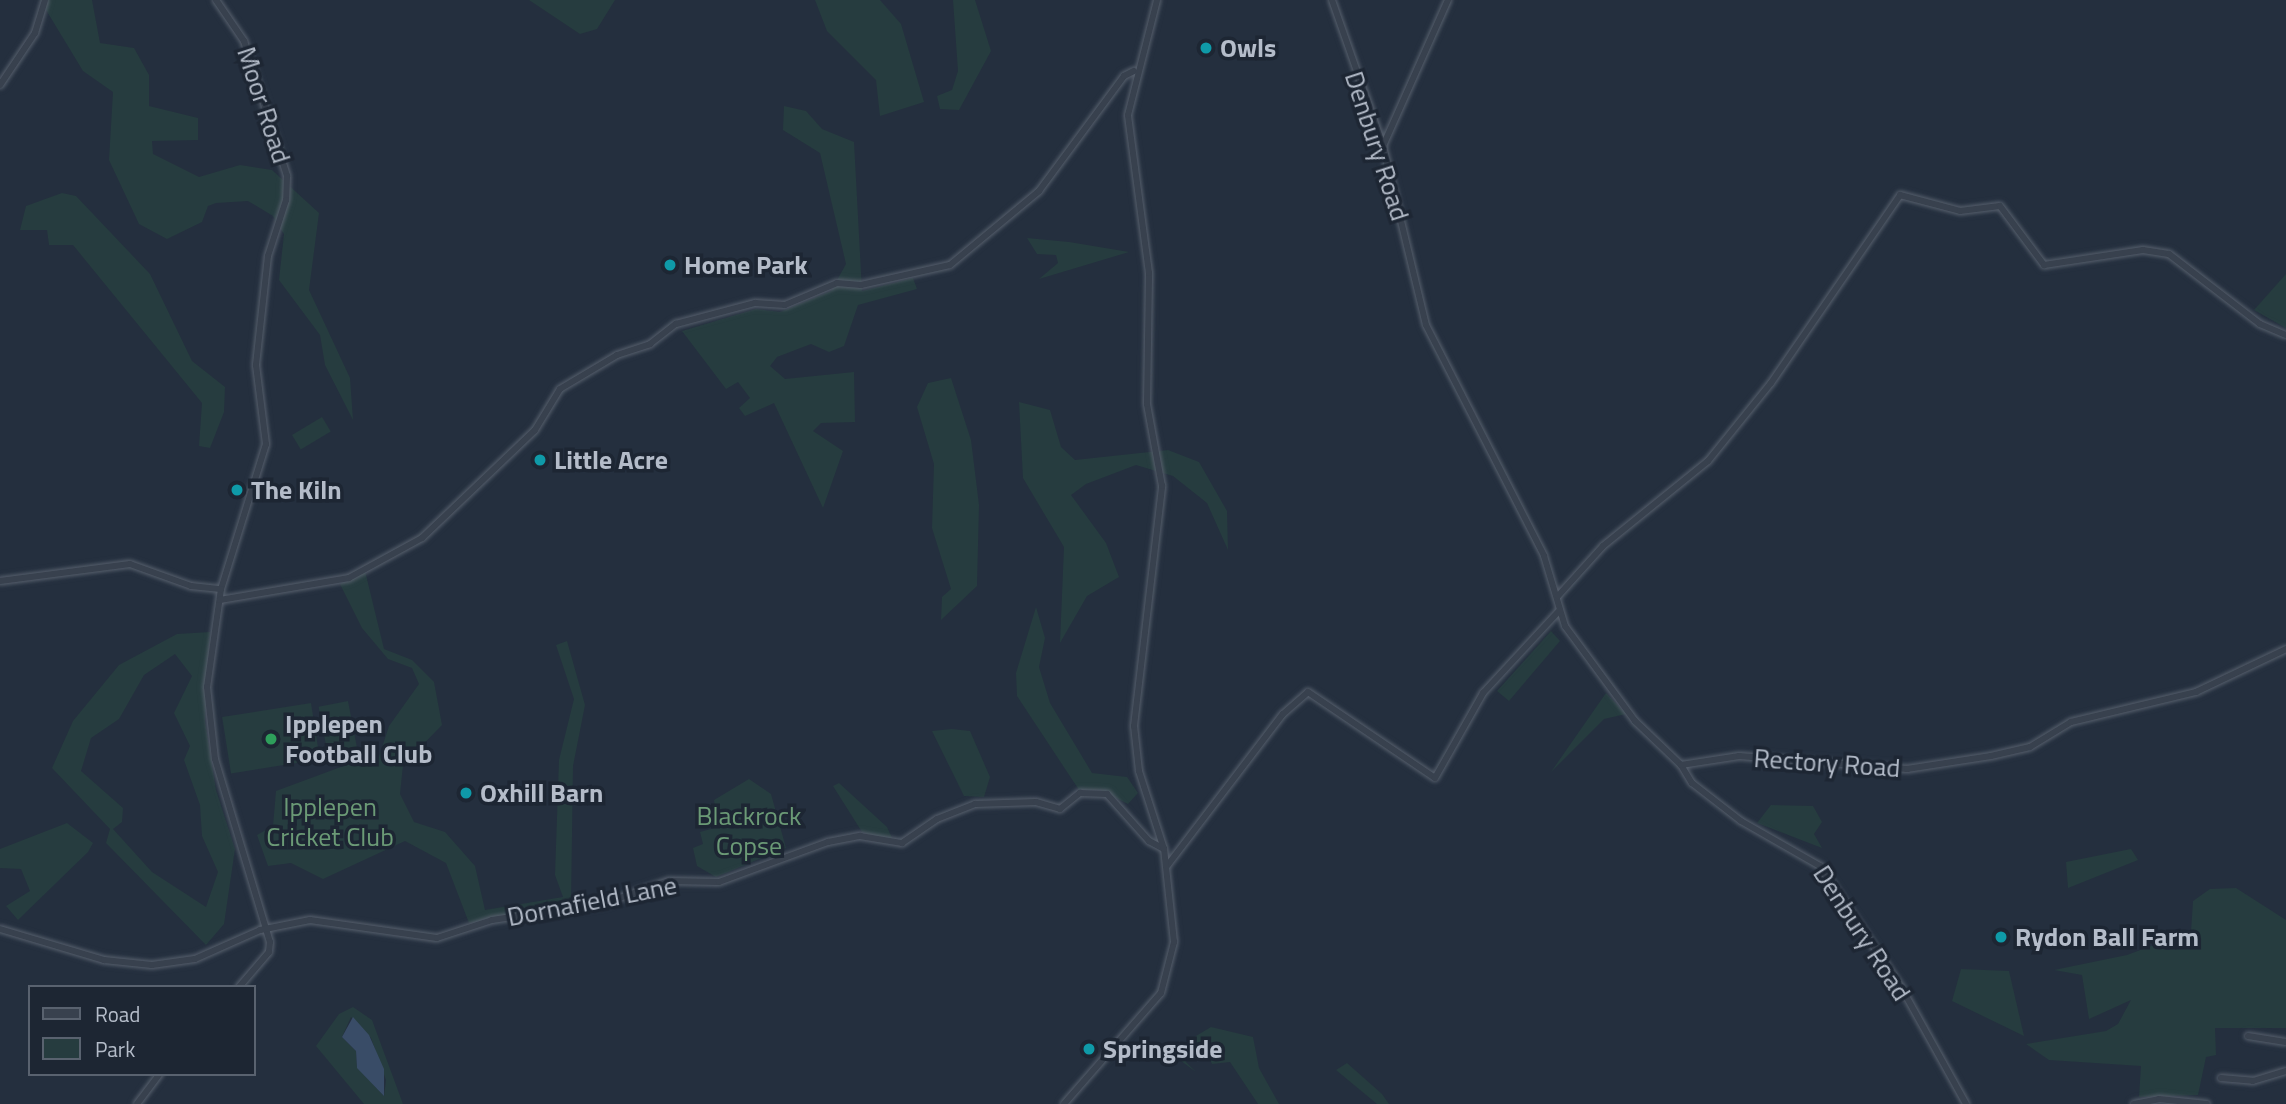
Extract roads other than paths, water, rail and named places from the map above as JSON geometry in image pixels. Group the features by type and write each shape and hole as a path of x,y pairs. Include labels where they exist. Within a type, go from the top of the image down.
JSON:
{"street":[{"path":"0,85 34,33 45,0"},
{"name":"Moor Road","path":"216,0 244,41 287,176 281,217 268,256 256,365 266,444 221,589 207,687 215,759 266,928"},
{"path":"1064,1104 1168,982 1174,942 1164,849 1139,771 1134,726 1162,486 1147,404 1147,252 1128,150 1134,71 1150,43 1157,0"},
{"name":"Denbury Road","path":"1332,0 1384,146 1435,347 1495,457 1558,596"},
{"path":"1384,146 1448,0"},
{"path":"220,600 349,578 422,538 535,430 560,389 607,360 650,344 676,324 755,303 785,305 837,283 861,285 950,265 1039,191 1124,76 1134,71"},
{"path":"1167,866 1283,714 1308,692 1436,778 1483,693 1559,611 1558,596 1603,546 1708,461 1771,383 1900,195 1960,211 2000,206 2044,265 2143,250 2169,254 2260,324 2286,335"},
{"path":"0,582 130,564 191,586 221,589"},
{"name":"Denbury Road","path":"1559,611 1635,721 1681,765 1715,804 1820,866 1901,987 1966,1104"},
{"name":"Rectory Road","path":"1681,765 1739,756 1907,769 1992,757 2030,747 2071,722 2196,692 2286,649"},
{"name":"Dornafield Lane","path":"266,928 335,921 437,938 492,920 605,903 669,881 719,882 828,842 860,836 902,843 937,819 975,804 1036,802 1060,809 1080,793 1107,794 1164,849"},
{"path":"0,929 104,960 152,965 202,956 266,928 270,952 241,985"},
{"path":"2248,1036 2286,1042"},
{"path":"2221,1078 2253,1081 2286,1071"},
{"path":"137,1104 158,1076"},
{"path":"2134,1104 2159,1099 2207,1104"}],"water":[{"path":"353,1017 369,1035 384,1069 384,1096 357,1068 356,1051 342,1037"}],"place":[{"name":"Owls","path":"1206,48"},
{"name":"Home Park","path":"670,265"},
{"name":"Little Acre","path":"540,460"},
{"name":"The Kiln","path":"237,490"},
{"name":"Ipplepen Football Club","path":"271,739"},
{"name":"Oxhill Barn","path":"466,793"},
{"name":"Rydon Ball Farm","path":"2001,937"},
{"name":"Springside","path":"1089,1049"}],"park label":[{"name":"Ipplepen Cricket Club","path":"330,822"},
{"name":"Blackrock Copse","path":"749,831"}]}
